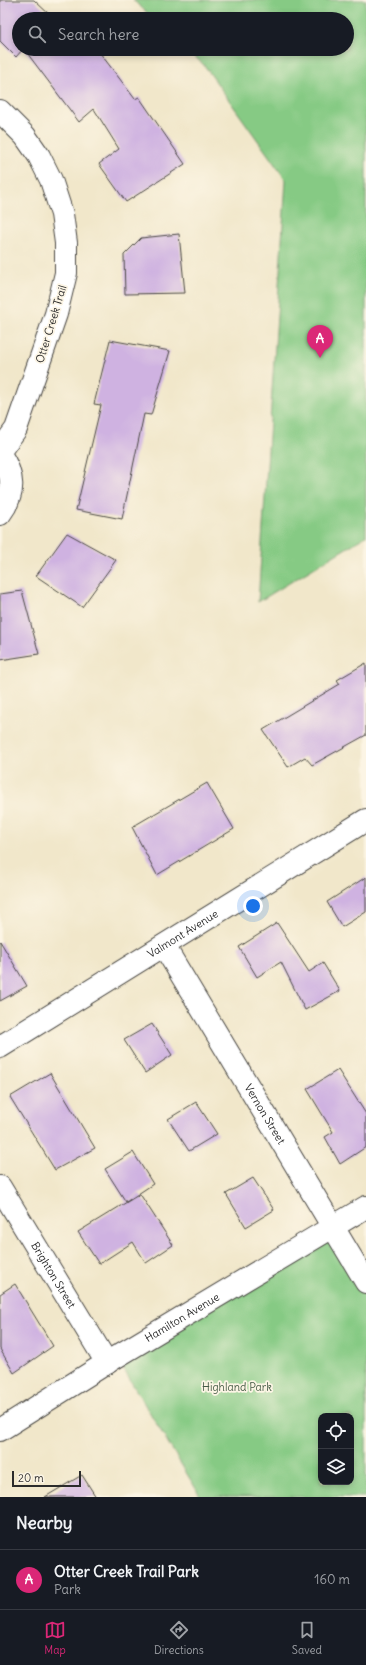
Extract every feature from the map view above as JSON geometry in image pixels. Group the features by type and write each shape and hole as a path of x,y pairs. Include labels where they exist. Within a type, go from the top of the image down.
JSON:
{"street":[{"name":"Otter Creek Trail","path":"0,111 25,136 38,156 50,180 62,214 66,243 66,272 56,314 16,429 0,451"},
{"path":"0,454 9,467 12,485 9,500 0,514"},
{"name":"Valmont Avenue","path":"0,1047 366,820"},
{"name":"Vernon Street","path":"164,946 332,1228 366,1282"},
{"name":"Brighton Street","path":"0,1187 107,1363"},
{"name":"Hamilton Avenue","path":"0,1430 107,1363 366,1208"}],"green space":[{"path":"133,0 366,0 366,536 258,602 286,180 204,65 194,56 354,56 354,12 146,12"},
{"name":"Highland Park","path":"332,1228 366,1283 366,1497 201,1497 116,1357"}],"building":[{"path":"0,0 34,0 47,12 12,12 12,53 0,41"},
{"path":"29,56 102,56 135,99 139,97 185,164 126,202 99,164 119,149 94,109 79,122"},
{"path":"179,234 185,293 125,294 124,255 141,238"},
{"path":"110,340 170,351 151,415 144,414 122,519 76,510 101,405 94,404"},
{"path":"67,533 116,560 82,607 36,576"},
{"path":"22,591 39,654 0,660 0,594"},
{"path":"366,663 366,735 312,765 305,757 288,767 263,730 340,684 337,680"},
{"path":"207,783 234,829 157,875 132,827"},
{"path":"366,877 366,912 342,927 327,902"},
{"path":"277,923 309,972 323,963 340,991 305,1010 281,962 257,977 239,947"},
{"path":"0,941 27,986 0,1001"},
{"path":"152,1024 172,1055 145,1073 124,1040"},
{"path":"338,1070 366,1114 366,1147 340,1164 325,1137 333,1132 307,1089"},
{"path":"50,1073 95,1148 55,1170 10,1097"},
{"path":"196,1102 217,1134 189,1151 168,1119"},
{"path":"133,1152 153,1184 126,1202 105,1169"},
{"path":"253,1178 274,1210 246,1227 226,1194"},
{"path":"140,1194 173,1245 146,1263 133,1242 99,1264 78,1232"},
{"path":"15,1284 53,1346 14,1373 0,1349 0,1294"},
{"path":"82,1475 96,1497 45,1497"}],"place":[{"name":"Otter Creek Trail Park","path":"320,358"}]}
